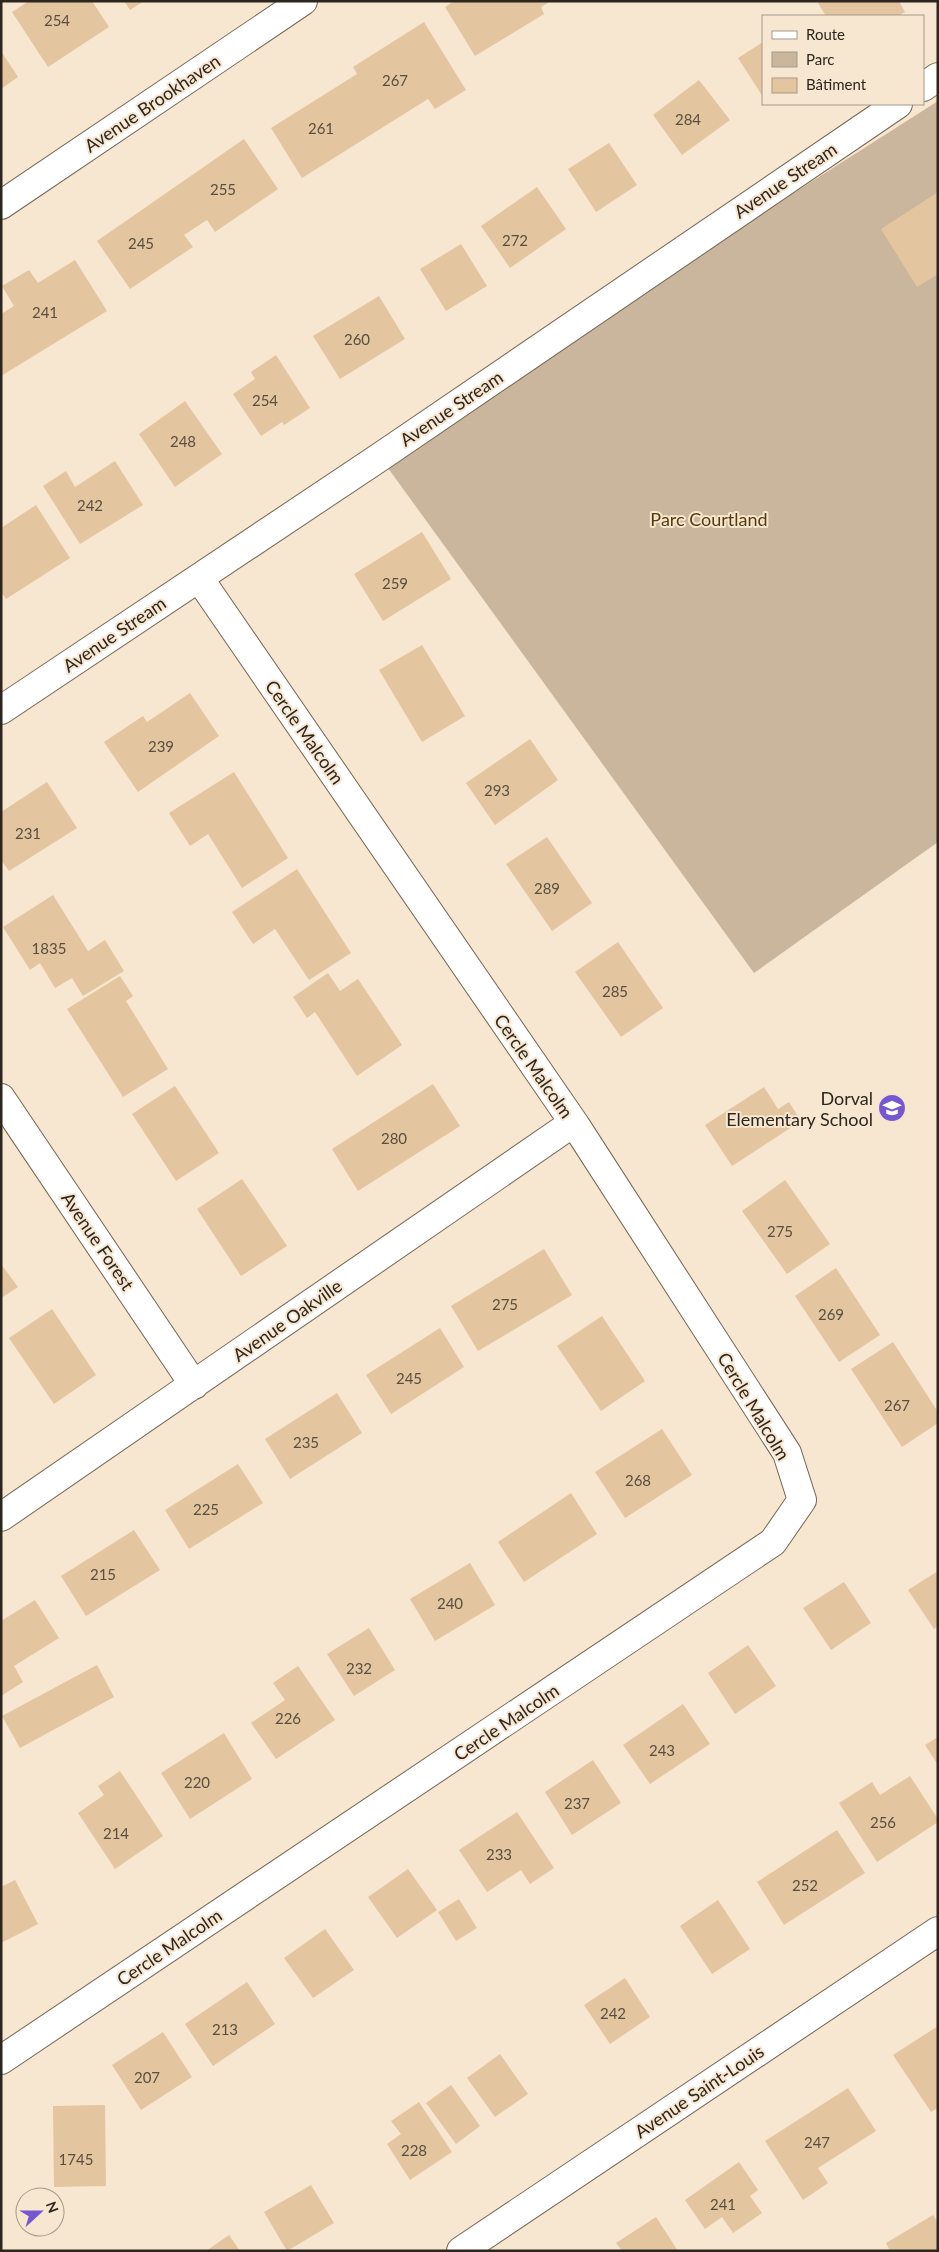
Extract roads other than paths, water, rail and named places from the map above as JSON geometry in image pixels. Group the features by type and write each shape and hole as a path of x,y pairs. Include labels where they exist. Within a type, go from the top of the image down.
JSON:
{"street":[{"name":"Avenue Brookhaven","path":"1,205 303,1"},
{"path":"924,86 938,77"},
{"name":"Avenue Stream","path":"1,710 897,105"},
{"name":"Cercle Malcolm","path":"1,2060 774,1542 802,1500 787,1453 573,1123 199,578"},
{"name":"Avenue Forest","path":"1,1098 194,1385"},
{"name":"Avenue Oakville","path":"1,1517 573,1123"},
{"name":"Avenue Saint-Louis","path":"461,2251 938,1931"}],"place":[{"name":"Dorval Elementary School","path":"892,1108"}],"park label":[{"name":"Parc Courtland","path":"709,519"}]}
